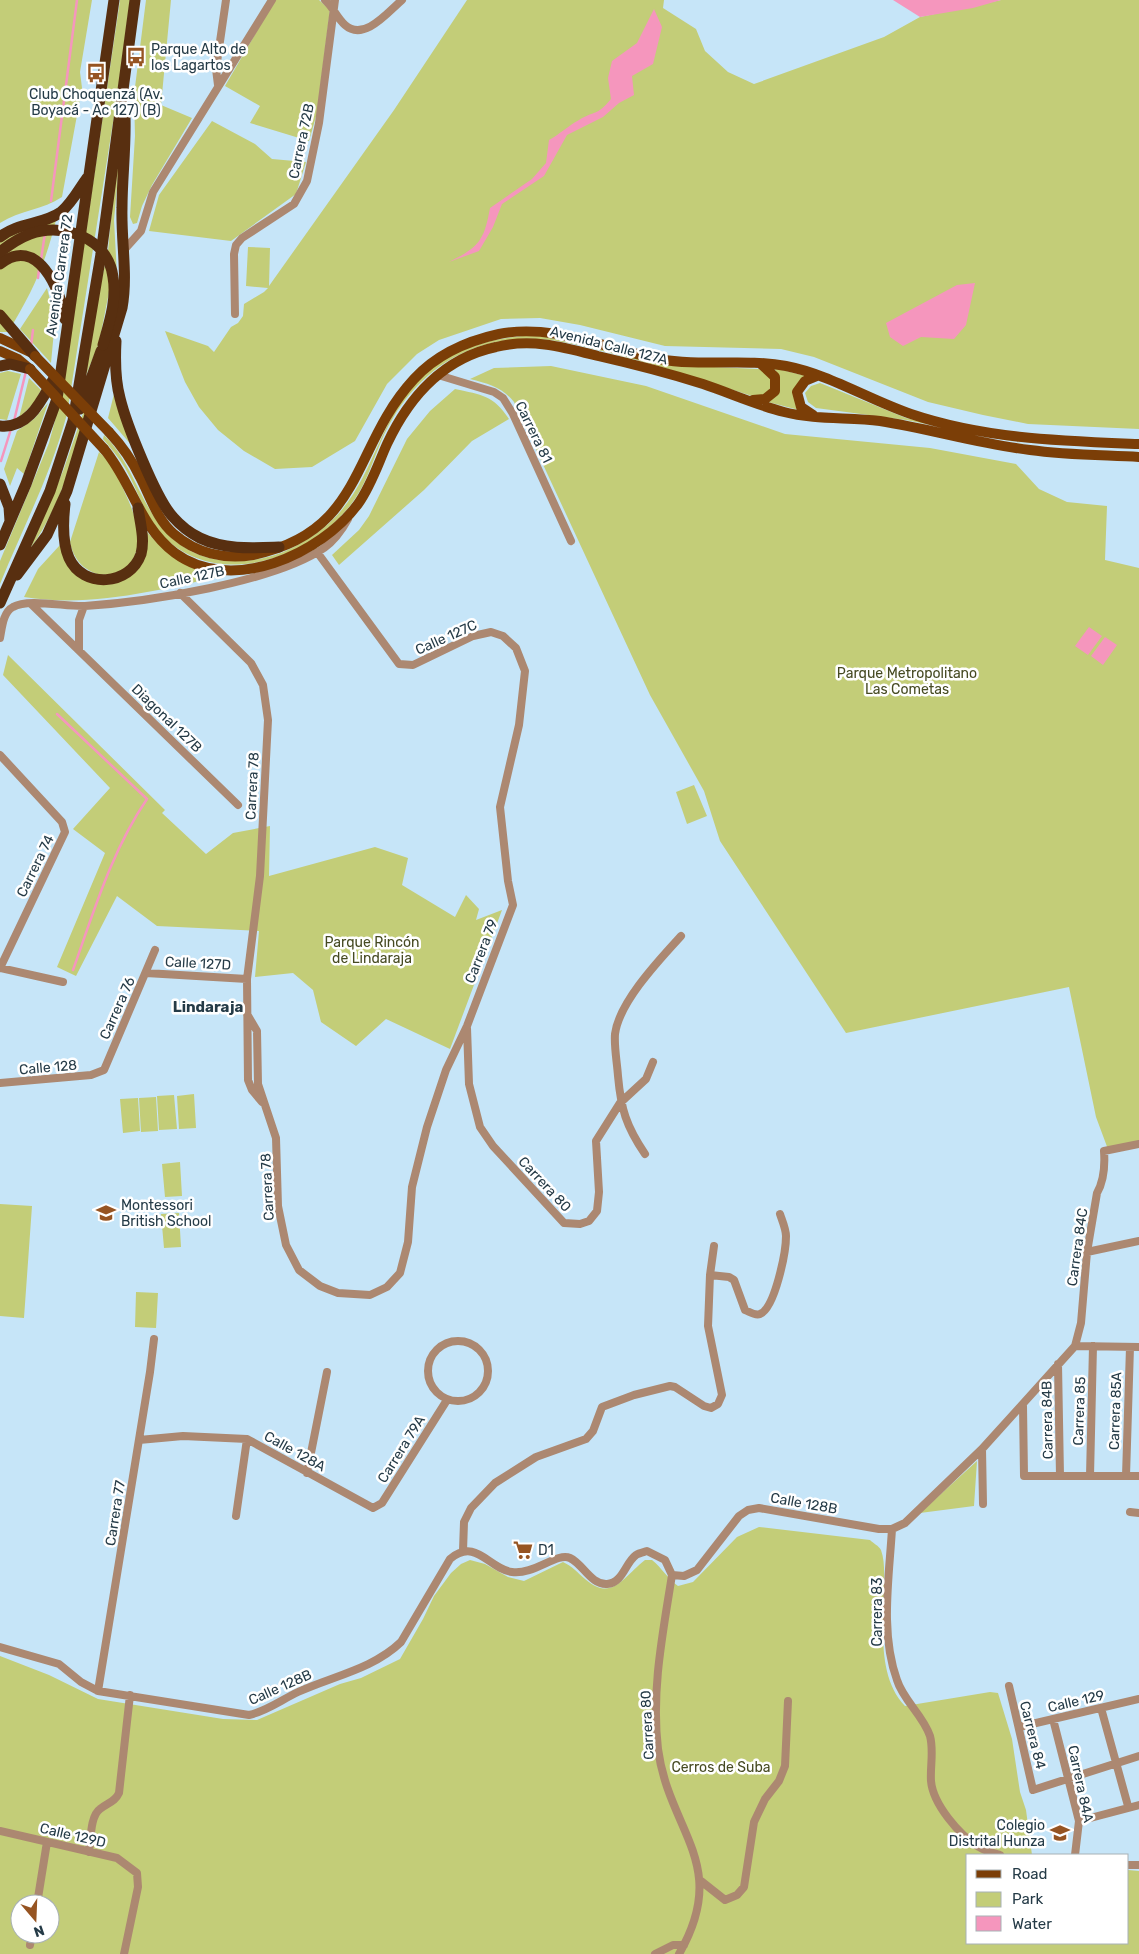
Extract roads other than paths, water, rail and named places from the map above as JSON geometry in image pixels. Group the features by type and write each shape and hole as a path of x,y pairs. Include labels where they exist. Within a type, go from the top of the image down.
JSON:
{"highway":[{"name":"Avenida Carrera 72","path":"0,544 50,420 62,363 114,0"},
{"path":"69,438 101,254 136,0"},
{"path":"6,588 47,535 67,491 124,296 122,222 126,152 124,82"},
{"path":"0,237 13,229 41,221 61,212 89,174"},
{"path":"0,252 30,234 58,230 72,232 97,246 110,265 114,277 113,304 103,345 50,491 0,603"},
{"path":"0,264 14,257 25,256 44,266 54,282 62,301 67,328"},
{"path":"0,315 35,356"},
{"path":"116,328 116,366 119,397 143,457 162,500 172,517 200,538 214,544 250,548 279,547"},
{"path":"0,426 17,425 33,413 62,363"},
{"path":"0,366 10,364 30,369"},
{"path":"0,484 8,507 10,523"},
{"path":"67,491 64,529 68,557 82,573 99,580 109,580 124,575 133,567 140,554 142,541 138,508"}],"main road":[{"name":"Avenida Calle 127A","path":"0,338 23,348 35,356 109,432 132,460 170,531 183,541 206,552 230,557 262,553 279,547 306,535 328,518 340,504 351,486 399,396 428,366 465,344 509,332 539,331 672,361 761,364 789,367 817,376 913,414 989,432 1041,440 1139,444"},
{"name":"Avenida Calle 127A","path":"0,350 18,359 30,369 104,449 128,482 138,508 152,531 176,554 198,564 225,570 253,568 300,552 335,528 352,512 365,494 403,413 414,398 438,375 466,356 514,343 536,342 667,373 784,412 880,421 1029,450 1139,457"},
{"path":"747,399 766,399 775,391 775,377 761,364"},
{"path":"813,415 801,407 798,392 801,385 817,376"}],"street":[{"path":"218,86 216,69 226,0"},
{"path":"124,251 143,227 153,192 272,0"},
{"path":"325,0 347,27 361,30 375,25 402,0"},
{"name":"Carrera 72B","path":"235,314 234,254 236,245 242,238 288,209 307,181 319,123 335,0"},
{"path":"122,222 125,230 130,234 143,227"},
{"name":"Carrera 81","path":"438,375 494,392 503,398 513,414 571,541"},
{"name":"Calle 127B","path":"0,638 6,613 13,607 31,604 84,606 180,593 256,575 293,563 317,552 338,536 352,512"},
{"name":"Calle 127C","path":"317,552 398,664 413,665 482,633 498,633 503,636"},
{"name":"Carrera 78","path":"180,593 250,663 260,676 266,694 268,720 263,833 247,979 247,1014 254,1084 266,1106 276,1138 278,1206 280,1225 286,1245 300,1270 320,1286 338,1293 354,1296 370,1295 387,1287 400,1273"},
{"name":"Diagonal 127B","path":"31,604 238,805"},
{"path":"79,650 79,620 84,606"},
{"name":"Carrera 79","path":"400,1273 408,1242 412,1187 427,1127 453,1053 467,1026 513,905 508,881 500,807 519,725 524,671 516,648 503,636"},
{"path":"0,755 3,760"},
{"name":"Carrera 74","path":"0,968 65,832 62,822 3,760"},
{"path":"645,1154 630,1132 620,1103 615,1034 619,1020 638,986 681,936"},
{"name":"Carrera 76","path":"98,1073 104,1070 155,950"},
{"path":"0,968 63,982"},
{"name":"Calle 127D","path":"146,973 247,979"},
{"name":"Carrera 80","path":"467,1026 469,1084 480,1127 493,1146 564,1223 580,1224 589,1221 597,1211 599,1192 596,1140 620,1103 646,1079 653,1062"},
{"name":"Calle 128","path":"0,1083 98,1073"},
{"name":"Carrera 84C","path":"1075,1346 1081,1324 1086,1252 1097,1193 1101,1187 1105,1162 1104,1151 1139,1144"},
{"path":"710,1276 729,1277 734,1280 745,1310 753,1314 760,1314 766,1308 779,1278 786,1235 780,1214"},
{"path":"1086,1252 1139,1241"},
{"path":"672,1575 665,1560 647,1551 636,1555 616,1580 609,1584 596,1582 572,1559 566,1556 555,1559 530,1572 504,1570 488,1558 470,1551 463,1551 464,1522 471,1508 495,1483 536,1457 586,1439 593,1431 602,1407 634,1395 670,1386 678,1388 704,1406 712,1408 718,1404 722,1396 708,1326 710,1276 714,1246"},
{"name":"Carrera 77","path":"98,1690 154,1339"},
{"path":"463,1341 472,1344 486,1359 488,1367 486,1384 474,1397 465,1401 447,1400 438,1395 430,1383 427,1368 430,1359 435,1350 448,1343 463,1341"},
{"path":"892,1529 905,1523 982,1449 1023,1406 1075,1346 1139,1347"},
{"name":"Carrera 85","path":"1090,1476 1093,1346"},
{"name":"Carrera 85A","path":"1126,1476 1130,1347"},
{"name":"Carrera 84B","path":"1058,1364 1060,1476"},
{"path":"307,1473 327,1372"},
{"name":"Carrera 79A","path":"373,1508 382,1502 447,1400"},
{"path":"1023,1406 1024,1476 1139,1476"},
{"name":"Calle 128A","path":"139,1440 191,1436 247,1439 281,1455 307,1473 373,1508"},
{"path":"236,1516 247,1439"},
{"path":"982,1449 983,1504"},
{"name":"Calle 128B","path":"672,1575 684,1576 696,1570 739,1516 748,1510 759,1508 892,1529"},
{"path":"1130,1512 1139,1513"},
{"name":"Carrera 83","path":"892,1529 887,1636 890,1659 897,1683 929,1733 932,1745 931,1781 939,1807 987,1854"},
{"name":"Calle 128B","path":"0,1648 59,1664 81,1682 98,1690 243,1715 266,1709 297,1692 375,1661 390,1652 401,1642 450,1559 463,1551"},
{"name":"Carrera 80","path":"672,1575 657,1676 658,1748 666,1784 692,1846 701,1881 695,1922 680,1954"},
{"name":"Carrera 84","path":"1008,1686 1034,1790 1068,1779"},
{"path":"89,1852 95,1816 99,1809 109,1804 119,1793 130,1695"},
{"path":"701,1881 725,1900 737,1895 744,1887 754,1822 765,1799 783,1774 788,1701"},
{"name":"Calle 129","path":"1019,1727 1101,1708 1138,1702"},
{"path":"1101,1708 1128,1806"},
{"name":"Carrera 84A","path":"1053,1719 1079,1821 1075,1854"},
{"path":"1068,1779 1139,1756"},
{"path":"1079,1821 1128,1806 1139,1805"},
{"name":"Calle 129D","path":"0,1831 117,1858 137,1873 138,1886 124,1954"},
{"path":"38,1894 46,1842"},
{"name":"Carrera 83","path":"978,1847 997,1854"},
{"path":"655,1954 673,1945 684,1945"}],"water":[{"path":"893,0 1001,0 973,8 920,17"},
{"path":"654,9 662,27 653,64 632,76 634,95 619,103 603,117 567,135 544,176 502,204 493,227 479,251 449,262 467,252 478,242 485,228 490,208 532,179 546,163 549,140 575,122 599,111 611,99 608,78 612,61 637,43"},
{"path":"975,283 966,325 954,339 921,337 903,346 890,337 886,323 957,285"},
{"path":"1089,627 1102,636 1088,655 1075,646"},
{"path":"1105,637 1117,645 1103,665 1091,656"}],"waterway":[{"path":"51,201 77,0"},
{"path":"41,260 45,233"},
{"path":"38,278 39,270"},
{"path":"31,346 33,330"},
{"path":"14,421 26,371"},
{"path":"1,461 11,429"},
{"path":"57,714 147,799 114,860 96,903 73,970"}],"place":[{"name":"Parque Alto de los Lagartos","path":"136,57"},
{"name":"Club Choquenzá (Av. Boyacá - Ac 127) (B)","path":"96,73"},
{"name":"Montessori British School","path":"106,1213"},
{"name":"D1","path":"523,1550"},
{"name":"Colegio Distrital Hunza","path":"1060,1833"}],"district":[{"name":"Lindaraja","path":"208,1007"}],"park label":[{"name":"Parque Metropolitano Las Cometas","path":"907,682"},
{"name":"Parque Rincón de Lindaraja","path":"372,950"},
{"name":"Cerros de Suba","path":"721,1767"}]}
